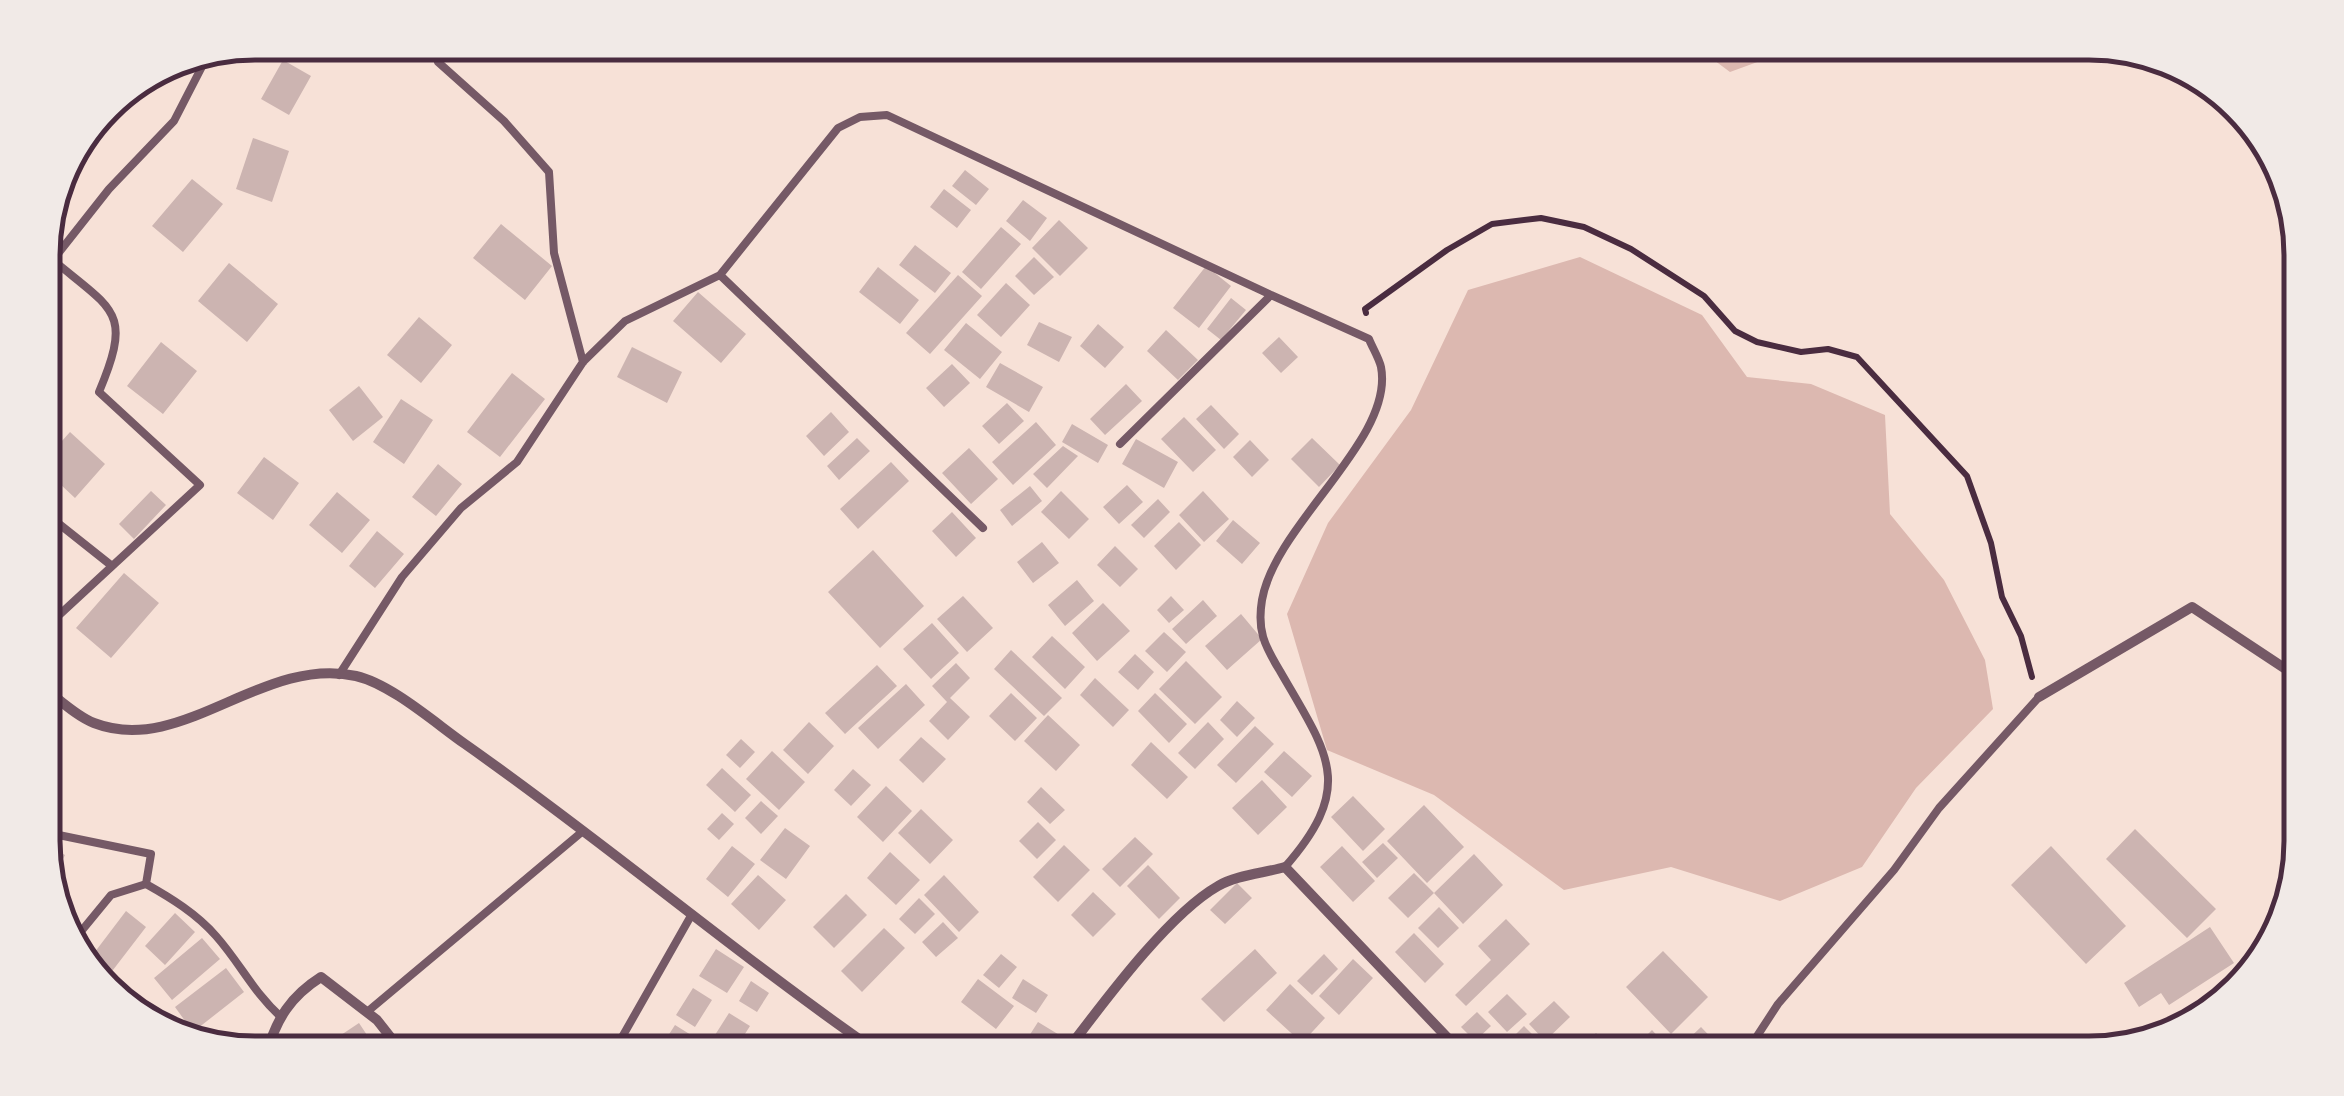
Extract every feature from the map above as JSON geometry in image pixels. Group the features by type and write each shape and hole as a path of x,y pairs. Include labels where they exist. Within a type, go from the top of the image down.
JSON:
{"street":[{"path":"2039,697 2192,607 2284,668"},
{"path":"60,700 91,722 134,732 174,722 278,680 318,672 358,677 391,693 582,830 856,1036"},
{"path":"1078,1036 1177,920 1219,885 1286,867 1446,1036"},
{"path":"272,1036 296,993 320,977 377,1020 389,1036"}],"lane":[{"path":"437,60 504,121 549,172 554,253 584,362"},
{"path":"60,251 109,189 174,121 202,68"},
{"path":"339,674 402,577 461,508 517,462 584,362 625,321 720,276 838,128 860,116 887,115 1369,339 1381,368 1377,404 1352,454 1281,553 1263,593 1258,624 1273,660 1321,743 1329,776 1324,812 1312,836 1286,867"},
{"path":"60,266 102,300 117,320 116,353 100,392 200,485 60,614"},
{"path":"720,276 983,528"},
{"path":"1120,444 1271,295"},
{"path":"60,525 112,566"},
{"path":"1757,1036 1778,1004 1872,896 1939,808 2039,697"},
{"path":"366,1012 582,830"},
{"path":"60,835 151,854 146,884"},
{"path":"82,930 111,895 146,884 174,899 216,935 260,999 281,1016"},
{"path":"623,1036 692,914"}],"path":[{"path":"1369,339 1365,309 1447,250 1492,224 1541,218 1584,227 1631,249 1704,296 1736,331 1756,342 1801,352 1828,349 1858,357 1967,476 1991,543 2002,596 2021,636 2039,697"}],"shaded area":[{"path":"1714,60 1763,60 1730,72"},
{"path":"1580,257 1702,315 1747,377 1811,384 1885,415 1890,514 1944,580 1985,660 1993,709 1916,788 1862,867 1780,901 1671,867 1564,890 1434,795 1327,750 1287,614 1328,523 1411,410 1468,290"}],"building":[{"path":"283,60 311,76 289,115 261,99"},
{"path":"253,138 289,151 272,202 236,189"},
{"path":"965,170 989,189 976,205 952,186"},
{"path":"192,179 223,204 183,252 152,226"},
{"path":"944,189 971,210 957,228 930,207"},
{"path":"1023,200 1047,218 1030,241 1006,221"},
{"path":"1059,220 1088,248 1060,276 1032,248"},
{"path":"501,224 552,266 525,300 473,258"},
{"path":"1001,227 1021,244 981,289 962,272"},
{"path":"915,245 951,273 935,293 899,265"},
{"path":"1034,257 1054,277 1034,295 1015,276"},
{"path":"229,263 278,304 247,342 198,301"},
{"path":"1206,266 1231,286 1199,328 1173,308"},
{"path":"878,267 919,300 900,324 859,292"},
{"path":"958,275 982,296 930,354 906,333"},
{"path":"1006,283 1030,305 1001,337 977,315"},
{"path":"698,292 746,334 721,363 673,321"},
{"path":"1231,298 1246,310 1221,340 1207,329"},
{"path":"419,317 452,345 421,383 387,355"},
{"path":"1039,322 1072,337 1059,362 1027,345"},
{"path":"966,323 1002,352 980,379 944,350"},
{"path":"1098,324 1124,347 1105,368 1080,346"},
{"path":"1166,330 1198,360 1178,380 1147,351"},
{"path":"1279,337 1298,357 1281,373 1262,353"},
{"path":"161,342 197,371 163,414 127,386"},
{"path":"632,347 682,372 667,403 617,377"},
{"path":"1000,363 1043,387 1029,412 986,387"},
{"path":"952,364 970,383 944,407 926,388"},
{"path":"512,373 545,399 500,457 467,432"},
{"path":"1126,384 1142,401 1105,435 1090,419"},
{"path":"359,386 383,417 353,441 329,410"},
{"path":"401,399 433,420 404,464 373,442"},
{"path":"1007,403 1024,421 999,444 982,426"},
{"path":"1211,405 1239,434 1224,449 1196,419"},
{"path":"831,412 849,432 824,456 806,436"},
{"path":"1184,417 1216,450 1193,472 1161,439"},
{"path":"1036,422 1056,445 1013,485 992,462"},
{"path":"1072,424 1108,445 1098,463 1062,442"},
{"path":"70,432 105,464 75,498 60,484 60,443"},
{"path":"857,438 870,451 839,480 827,466"},
{"path":"1312,438 1340,465 1319,487 1291,459"},
{"path":"1136,439 1178,462 1164,488 1122,464"},
{"path":"1250,440 1269,460 1252,477 1233,457"},
{"path":"1063,446 1078,456 1047,488 1033,474"},
{"path":"969,448 998,479 971,504 942,473"},
{"path":"264,457 299,483 273,520 237,493"},
{"path":"891,462 909,481 858,529 840,509"},
{"path":"438,464 462,484 436,516 412,497"},
{"path":"1127,485 1143,502 1119,524 1103,507"},
{"path":"1030,486 1042,501 1012,526 1000,510"},
{"path":"151,491 166,505 134,539 119,524"},
{"path":"1061,491 1089,519 1069,539 1041,512"},
{"path":"1203,491 1229,519 1204,542 1179,515"},
{"path":"337,492 370,520 342,553 309,525"},
{"path":"1158,499 1170,512 1144,538 1131,525"},
{"path":"952,512 976,538 956,557 932,531"},
{"path":"1233,520 1260,543 1242,564 1216,541"},
{"path":"1179,522 1201,545 1176,570 1154,546"},
{"path":"377,531 404,554 375,588 349,566"},
{"path":"1042,542 1059,563 1033,583 1017,562"},
{"path":"1115,546 1138,569 1120,587 1097,565"},
{"path":"873,550 924,606 880,648 828,592"},
{"path":"124,573 159,603 111,658 76,628"},
{"path":"1077,580 1094,601 1065,626 1048,605"},
{"path":"963,596 993,628 967,652 937,619"},
{"path":"1171,596 1184,610 1169,623 1157,610"},
{"path":"1203,600 1217,616 1186,644 1172,629"},
{"path":"1103,603 1130,631 1097,661 1072,633"},
{"path":"1241,614 1262,639 1227,670 1205,646"},
{"path":"932,623 959,653 931,679 903,649"},
{"path":"1164,632 1186,652 1167,672 1145,651"},
{"path":"1052,636 1085,667 1065,689 1032,657"},
{"path":"1011,650 1062,698 1044,716 994,669"},
{"path":"1135,654 1154,672 1138,690 1118,672"},
{"path":"1186,661 1222,697 1195,724 1159,689"},
{"path":"956,663 970,678 950,698 970,717 948,740 929,721 947,702 932,686"},
{"path":"877,665 897,686 845,734 825,713"},
{"path":"1095,678 1129,710 1113,727 1080,695"},
{"path":"906,684 925,705 878,749 858,728"},
{"path":"1011,693 1037,718 1015,741 989,716"},
{"path":"1155,693 1187,724 1169,743 1138,711"},
{"path":"1237,701 1255,718 1237,737 1220,720"},
{"path":"1048,715 1080,745 1056,771 1024,741"},
{"path":"809,722 834,746 808,774 783,750"},
{"path":"1208,722 1224,739 1195,769 1178,753"},
{"path":"1255,726 1274,744 1236,783 1217,765"},
{"path":"921,737 946,759 923,783 899,760"},
{"path":"741,739 755,752 740,768 726,755"},
{"path":"1151,742 1188,777 1167,799 1131,765"},
{"path":"772,751 805,782 779,810 746,779"},
{"path":"1284,751 1312,776 1292,797 1264,772"},
{"path":"722,768 751,795 735,812 706,785"},
{"path":"853,769 871,785 851,806 834,790"},
{"path":"1262,780 1287,807 1258,835 1232,808"},
{"path":"886,786 912,811 883,842 857,817"},
{"path":"1041,787 1065,810 1050,824 1027,802"},
{"path":"1353,796 1385,829 1363,851 1331,817"},
{"path":"761,801 778,816 761,834 745,818"},
{"path":"1424,805 1464,847 1427,883 1387,841"},
{"path":"921,809 953,840 930,864 898,833"},
{"path":"722,813 734,824 719,840 707,829"},
{"path":"1038,822 1056,840 1037,859 1019,841"},
{"path":"785,828 810,846 786,879 760,860"},
{"path":"2135,829 2216,909 2187,938 2106,859"},
{"path":"1135,837 1153,854 1120,887 1102,869"},
{"path":"1383,843 1398,858 1377,878 1362,862"},
{"path":"1064,845 1090,870 1058,902 1033,877"},
{"path":"732,846 755,864 728,897 706,879"},
{"path":"1342,846 1375,881 1353,902 1320,867"},
{"path":"2051,846 2126,926 2086,964 2011,885"},
{"path":"890,852 920,880 896,905 867,878"},
{"path":"1474,854 1503,885 1463,924 1434,893"},
{"path":"1148,865 1180,898 1159,919 1127,886"},
{"path":"1414,873 1434,893 1408,918 1388,898"},
{"path":"758,875 786,900 759,930 731,904"},
{"path":"944,875 979,912 959,932 924,895"},
{"path":"1237,883 1252,898 1225,924 1210,910"},
{"path":"1093,892 1116,914 1093,937 1071,915"},
{"path":"846,894 867,915 834,948 813,927"},
{"path":"919,898 935,914 915,934 899,919"},
{"path":"1439,907 1459,928 1438,948 1418,928"},
{"path":"126,911 146,927 111,972 95,952"},
{"path":"175,913 195,932 165,965 145,946"},
{"path":"1506,919 1530,944 1466,1006 1455,995 1491,960 1478,946"},
{"path":"943,922 958,938 936,957 922,942"},
{"path":"2210,927 2234,963 2169,1005 2161,993 2139,1007 2124,983"},
{"path":"884,928 905,948 862,992 841,971"},
{"path":"1414,933 1444,964 1425,983 1395,952"},
{"path":"202,938 220,959 172,1000 154,978"},
{"path":"716,949 744,967 727,993 699,976"},
{"path":"1255,949 1277,973 1224,1022 1201,999"},
{"path":"1663,951 1708,997 1671,1034 1626,987"},
{"path":"1001,954 1017,967 999,988 983,975"},
{"path":"1324,954 1338,969 1312,995 1297,981"},
{"path":"1353,959 1373,978 1339,1015 1319,996"},
{"path":"226,968 244,992 199,1027 186,1023 175,1007"},
{"path":"978,979 1014,1006 996,1029 961,1002"},
{"path":"1023,979 1048,995 1036,1013 1012,998"},
{"path":"751,981 769,993 757,1012 739,1001"},
{"path":"1290,984 1325,1018 1308,1036 1294,1036 1266,1010"},
{"path":"693,988 712,1000 695,1027 676,1015"},
{"path":"1507,994 1527,1014 1507,1032 1488,1012"},
{"path":"1554,1001 1570,1017 1550,1036 1540,1036 1529,1024"},
{"path":"1477,1012 1491,1026 1480,1036 1470,1036 1461,1027"},
{"path":"729,1013 750,1026 744,1036 715,1035"},
{"path":"1038,1022 1061,1036 1029,1036"},
{"path":"359,1023 368,1036 340,1036"},
{"path":"675,1025 693,1036 668,1036"},
{"path":"1524,1026 1534,1036 1514,1036"},
{"path":"1701,1027 1710,1036 1692,1036"}]}
